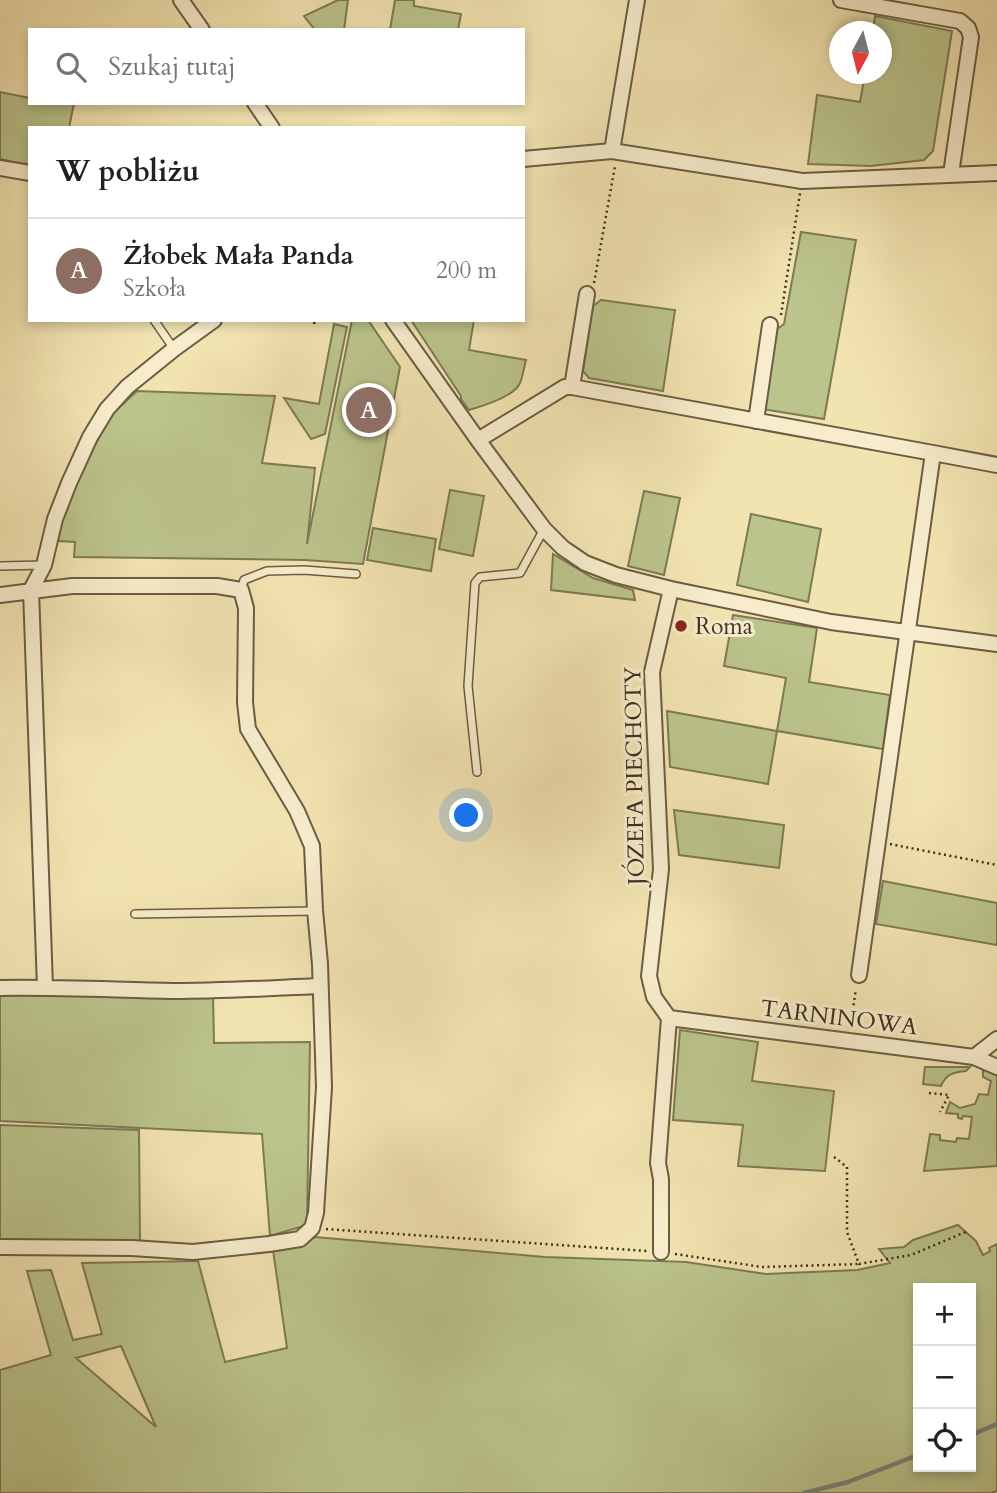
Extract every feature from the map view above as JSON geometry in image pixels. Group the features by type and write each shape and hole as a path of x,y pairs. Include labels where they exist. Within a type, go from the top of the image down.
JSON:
{"street":[{"path":"181,0 201,28"},
{"path":"612,151 637,0"},
{"path":"841,0 960,21 968,28 971,37 951,174"},
{"path":"256,105 271,126"},
{"path":"525,159 612,151 802,180 997,173"},
{"path":"0,168 28,173"},
{"path":"572,387 587,294"},
{"path":"45,987 32,590 44,565 55,519 69,483 107,409 127,387 211,322"},
{"path":"394,322 544,529 563,548 585,563 616,575 671,589 831,622 997,644"},
{"path":"756,421 770,325"},
{"path":"478,440 565,387 572,387 997,465"},
{"path":"859,975 933,453"},
{"path":"0,595 72,586 217,586 242,590 246,608 245,702 248,729 297,811 312,846 320,964 324,1087 316,1213 312,1228 300,1238 193,1252 132,1248 0,1247"},
{"name":"JÓZEFA PIECHOTY","path":"669,1018 654,997 649,976 661,869 652,672 671,589"},
{"path":"0,988 175,991 320,986"},
{"path":"661,1252 661,1179 658,1163 669,1018"},
{"name":"TARNINOWA","path":"669,1018 974,1057 997,1067"},
{"path":"974,1057 997,1039"}],"lane":[{"path":"155,322 174,349"},
{"path":"477,772 468,684 475,583 480,577 520,573 544,529"},
{"path":"0,566 44,565"},
{"path":"242,590 244,580 267,571 304,570 356,574"},
{"path":"135,914 315,911"}],"path":[{"path":"587,294 593,289 613,176 615,163 612,151"},
{"path":"770,325 780,322 802,180"},
{"path":"877,842 997,865"},
{"path":"848,1041 859,975"},
{"path":"929,1093 949,1095 940,1112"},
{"path":"834,1157 848,1167 847,1232 859,1264"},
{"path":"312,1228 661,1252 762,1267 859,1264 911,1255 968,1231"}],"green space":[{"path":"338,0 348,0 344,28 313,28 304,16"},
{"path":"395,0 414,0 414,6 461,14 458,28 390,28"},
{"path":"875,16 952,31 933,151 924,160 871,166 808,164 817,95 860,102 863,84 892,84 892,21 874,21"},
{"path":"0,92 28,98 28,105 74,105 69,126 28,126 28,166 0,159"},
{"path":"801,232 856,240 824,419 762,409 776,330 784,324"},
{"path":"601,300 675,310 663,391 589,378 583,371 593,306"},
{"path":"352,322 369,322 400,367 363,564 305,560 74,557 75,542 58,541 65,506 109,417 137,391 275,396 262,463 315,468 307,544"},
{"path":"412,322 474,322 469,350 526,360 520,383 505,397 469,410"},
{"path":"334,324 347,327 325,434 311,439 284,398 319,404"},
{"path":"450,490 484,496 473,556 439,549"},
{"path":"644,491 680,498 664,575 628,566"},
{"path":"751,514 821,529 808,602 737,585"},
{"path":"373,528 436,539 431,571 367,560"},
{"path":"553,554 593,578 633,590 635,600 551,590"},
{"path":"733,615 817,628 809,682 890,695 883,749 777,731 786,678 724,666"},
{"path":"667,711 777,731 768,784 670,767"},
{"path":"674,810 784,825 779,868 679,855"},
{"path":"883,881 997,903 997,945 876,924"},
{"path":"0,995 213,995 214,1043 310,1042 307,1225 270,1236 262,1134 0,1121"},
{"path":"680,1030 758,1042 752,1081 834,1091 825,1171 738,1166 743,1125 673,1120"},
{"path":"925,1067 970,1067 966,1071 948,1076 941,1086 923,1084"},
{"path":"983,1069 997,1074 997,1166 924,1171 930,1134 940,1135 940,1140 956,1142 957,1138 969,1139 972,1117 963,1116 962,1119 958,1118 958,1114 946,1113 950,1102 960,1108 975,1104 979,1094 988,1095 991,1081 983,1077"},
{"path":"0,1125 139,1130 140,1244 0,1242"},
{"path":"958,1225 976,1241 983,1255 997,1244 997,1491 0,1493 0,1370 51,1355 27,1271 51,1270 73,1340 102,1334 82,1263 198,1261 225,1362 287,1348 273,1250 304,1245 315,1237 545,1257 686,1262 766,1274 857,1270 890,1263 879,1249 904,1247 913,1240","holes":["121,1346 156,1427 76,1358"]}],"waterway":[{"path":"976,1433 997,1424"},
{"path":"804,1493 848,1482 913,1457"}],"place":[{"name":"Żłobek Mała Panda","path":"369,410"},
{"name":"Roma","path":"681,626"}]}
